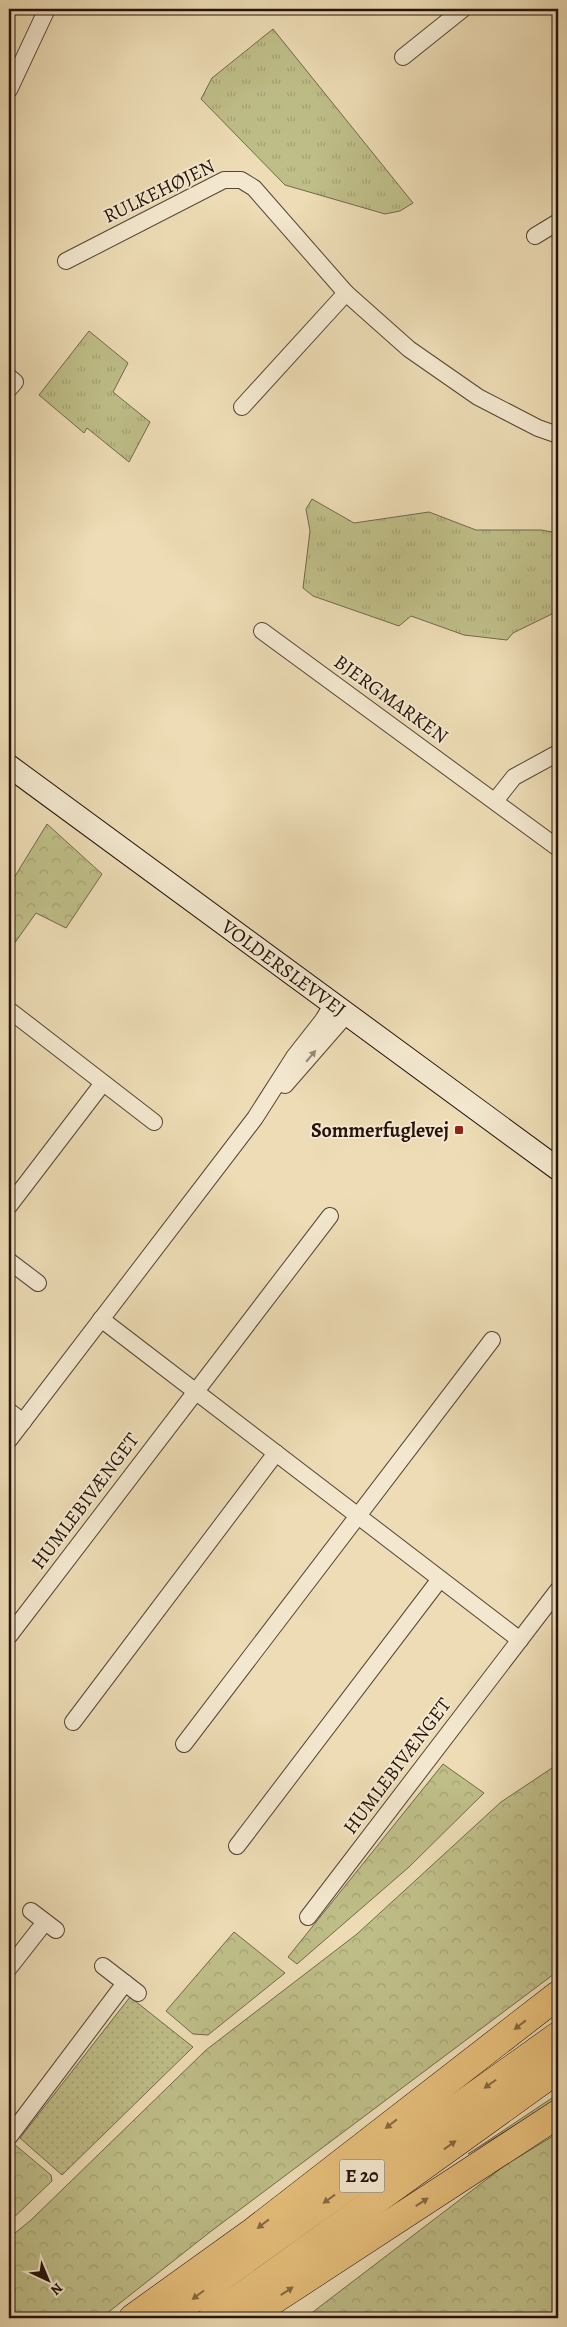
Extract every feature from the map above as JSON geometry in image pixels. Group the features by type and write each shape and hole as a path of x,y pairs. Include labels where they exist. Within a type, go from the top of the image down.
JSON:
{"highway":[{"path":"133,2318 254,2231 558,1995"},
{"name":"E 20","path":"167,2318 235,2267 558,2036"},
{"name":"E 20","path":"212,2318 558,2069"},
{"name":"E 20","path":"246,2318 558,2114"}],"street":[{"path":"9,90 47,9"},
{"path":"403,57 463,9"},
{"name":"RULKEHØJEN","path":"66,260 224,180 241,180 254,188 346,293 409,349 478,397 538,428 558,435"},
{"path":"535,236 558,222"},
{"path":"242,407 346,293"},
{"path":"9,377 14,382 9,389"},
{"name":"BJERGMARKEN","path":"262,631 558,848"},
{"path":"495,801 514,776 558,753"},
{"name":"VOLDERSLEVVEJ","path":"9,766 558,1169"},
{"path":"9,1010 154,1122"},
{"path":"9,1440 255,1118 305,1064 339,1010"},
{"path":"9,1206 103,1083"},
{"name":"HUMLEBIVÆNGET","path":"9,1636 330,1216"},
{"path":"9,1261 38,1283"},
{"path":"101,1319 520,1640"},
{"path":"184,1744 492,1340"},
{"path":"9,1411 23,1422"},
{"path":"73,1722 276,1453"},
{"path":"237,1846 440,1579"},
{"name":"HUMLEBIVÆNGET","path":"308,1917 558,1590"},
{"path":"9,1968 50,1926 31,1911"},
{"path":"10,2134 132,1988 103,1966"}],"green space":[{"path":"273,29 413,203 400,211 385,214 285,185 201,99 212,78"},
{"path":"89,331 128,363 113,392 150,422 129,462 87,428 84,433 39,395"},
{"path":"312,499 354,523 429,512 476,530 541,530 558,533 558,611 513,633 507,640 464,635 411,616 399,626 313,596 303,588 310,531 306,509"},
{"path":"47,824 102,874 66,928 36,913 9,951 9,886"},
{"path":"443,1764 484,1793 409,1867 297,1964 288,1957"},
{"path":"558,1764 558,1971 210,2232 101,2318 9,2318 9,2238 31,2220 206,2050 357,1934 501,1802"},
{"path":"234,1932 285,1973 208,2035 193,2034 166,2011"},
{"path":"130,1997 193,2047 62,2175 20,2138"},
{"path":"558,2094 558,2099 468,2154"},
{"path":"558,2133 558,2318 305,2318 504,2166"},
{"path":"14,2144 51,2175 52,2181 9,2222 9,2150"}],"place":[{"name":"Sommerfuglevej","path":"459,1130"}]}
